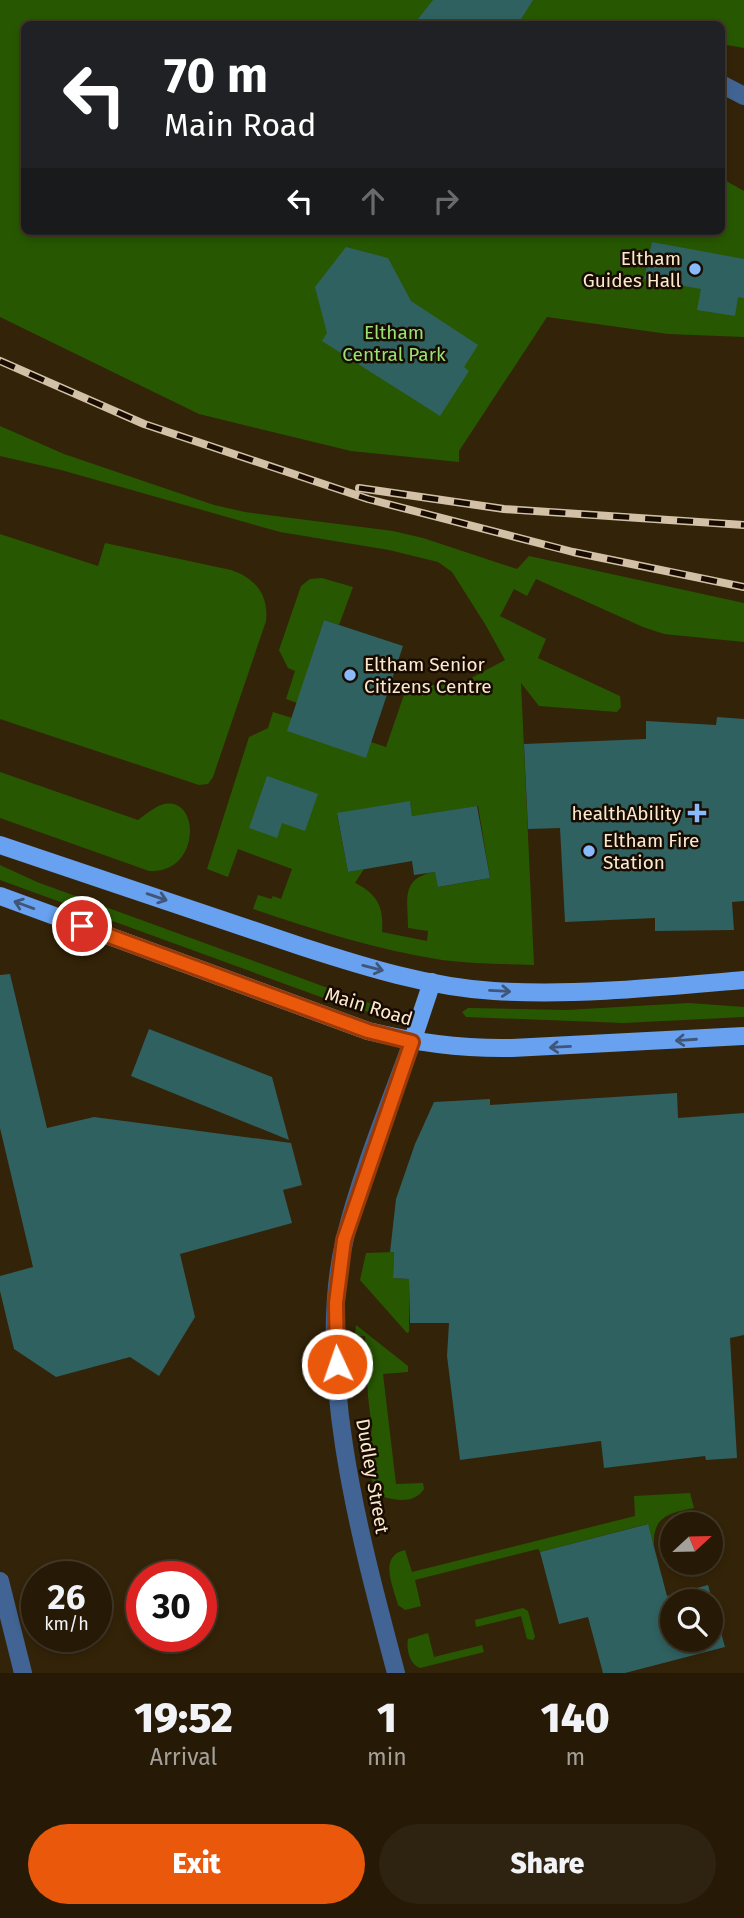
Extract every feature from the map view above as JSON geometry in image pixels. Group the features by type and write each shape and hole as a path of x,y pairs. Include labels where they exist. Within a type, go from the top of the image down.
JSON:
{"main road":[{"name":"Main Road","path":"0,845 328,955 432,982 517,992 583,991 744,980"},
{"name":"Main Road","path":"0,897 368,1031 412,1042 480,1049 556,1048 744,1036"},
{"path":"412,1042 432,982"}],"street":[{"path":"725,86 744,96"},
{"name":"Dudley Street","path":"396,1673 353,1499 340,1408 335,1328 344,1240 412,1042"},
{"path":"0,1581 23,1673"}],"green space":[{"name":"Eltham Central Park","path":"0,0 744,0 744,48 725,45 725,21 21,21 21,235 725,235 725,180 744,191 744,337 668,334 547,317 459,451 459,462 351,451 199,414 0,317"},
{"path":"0,426 64,454 214,505 245,512 393,531 517,569 529,556 744,603 744,642 664,634 536,579 527,596 514,589 500,616 546,639 538,658 620,696 621,707 617,712 539,706 521,683 534,965 442,960 370,945 253,909 258,895 281,899 292,869 238,849 228,877 207,869 249,737 268,728 273,712 292,718 288,731 366,757 371,742 386,747 407,686 460,684 505,660 452,572 438,562 389,550 280,532 61,470 0,456","holes":["410,802 412,816 478,806 490,878 439,887 435,872 416,879 408,891 408,928 428,931 427,941 382,932 382,916 378,903 369,892 355,883 364,869 348,872 337,814"]},
{"path":"0,534 98,566 105,543 231,570 240,573 259,589 265,603 266,621 213,777 208,784 199,785 0,719"},
{"path":"322,578 353,587 339,625 324,620 297,703 286,699 295,671 288,668 279,650 301,586 310,579"},
{"path":"0,772 138,820 158,806 174,804 183,810 189,821 187,848 179,861 166,869 149,871 0,818"},
{"path":"0,865 37,882 372,1004 377,1011 372,1013 340,1004 0,880"},
{"path":"689,1003 744,1007 744,1017 624,1023 466,1017 462,1012 468,1008 566,1010"},
{"path":"394,1252 393,1278 409,1279 407,1333 360,1280 366,1253"},
{"path":"356,1325 408,1366 408,1372 383,1374 396,1484 423,1483 424,1489 411,1499 384,1497 366,1472 361,1433 372,1431 365,1336 355,1336"},
{"path":"690,1493 694,1508 660,1512 654,1546 647,1524 540,1552 538,1549 415,1580 421,1606 405,1610 398,1605 390,1573 392,1558 397,1553 405,1550 412,1572 635,1516 634,1496"},
{"path":"523,1608 528,1611 535,1637 533,1640 527,1639 521,1616 476,1627 475,1620"},
{"path":"428,1633 434,1657 482,1645 484,1652 420,1668 410,1656 408,1639"}],"building":[{"path":"433,0 533,0 520,21 416,21"},
{"name":"Eltham Guides Hall","path":"652,242 744,259 744,298 738,297 735,316 697,310 701,289 644,279"},
{"path":"346,247 388,258 411,301 478,345 464,367 469,371 440,416 322,341 327,333 315,287"},
{"name":"Eltham Senior Citizens Centre","path":"324,620 403,646 366,758 287,731"},
{"path":"717,717 744,719 744,901 732,902 734,930 655,931 655,918 565,922 560,828 528,829 524,744 646,739 646,721 716,725"},
{"path":"267,776 318,794 305,831 282,823 277,838 249,828"},
{"path":"410,801 412,816 477,806 490,878 438,887 435,872 414,875 412,861 348,872 337,813"},
{"path":"10,974 47,1128 94,1117 291,1143 302,1185 283,1190 292,1223 180,1254 195,1317 159,1376 130,1357 56,1377 14,1349 0,1291 0,1276 33,1267 0,1128 0,975"},
{"path":"149,1029 272,1077 289,1140 131,1076"},
{"path":"677,1093 678,1118 744,1113 744,1335 730,1338 737,1458 706,1460 705,1456 604,1468 601,1441 460,1460 447,1356 449,1323 410,1323 409,1279 393,1278 394,1252 390,1252 396,1199 415,1144 434,1102 490,1099 490,1105"},
{"path":"648,1524 665,1589 660,1589 660,1652 706,1652 625,1673 603,1673 588,1617 559,1624 540,1552"},
{"path":"708,1585 709,1589 693,1589"}],"railway":[{"path":"0,361 144,424 368,499 573,552 744,587"},
{"path":"359,488 504,509 744,525"}],"place":[{"name":"Eltham Guides Hall","path":"695,269"},
{"name":"Eltham Senior Citizens Centre","path":"350,675"},
{"name":"healthAbility","path":"697,813"},
{"name":"Eltham Fire Station","path":"589,851"}],"route":[{"path":"82,926 368,1031 412,1042 344,1240 336,1303 337,1364"}]}
